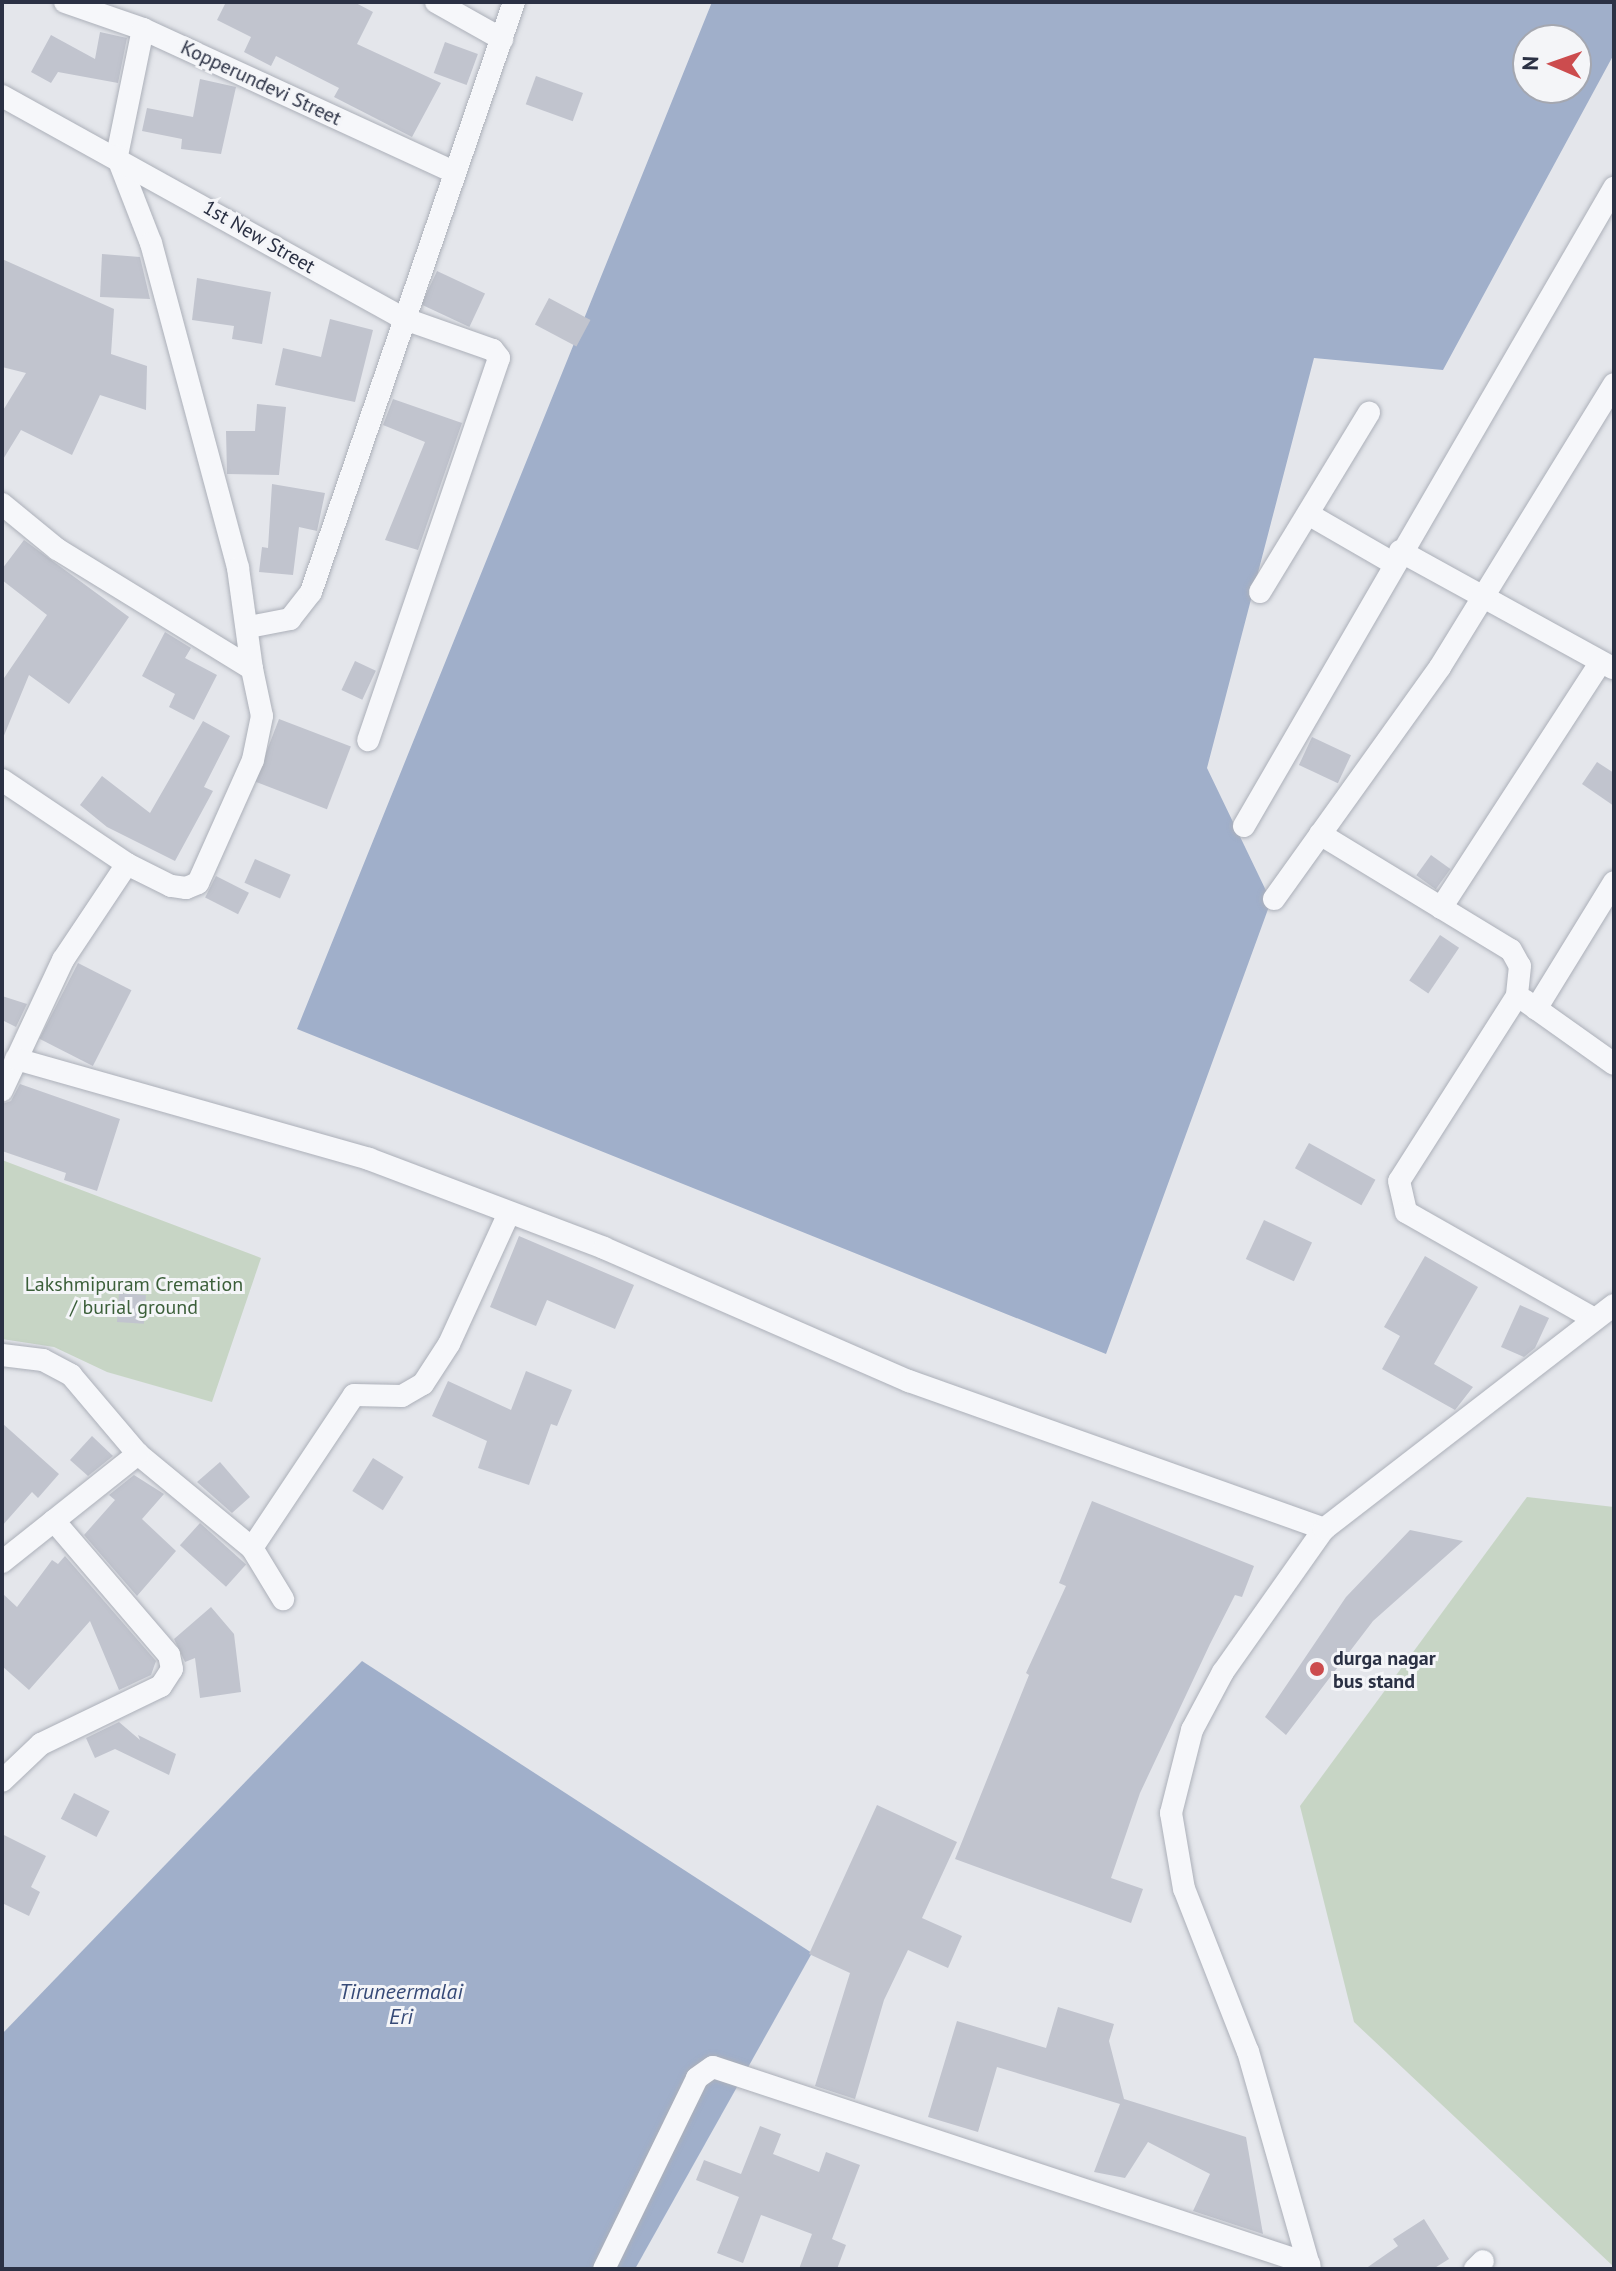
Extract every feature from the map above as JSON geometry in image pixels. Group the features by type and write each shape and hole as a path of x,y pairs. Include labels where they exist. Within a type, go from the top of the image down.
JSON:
{"street":[{"name":"Kopperundevi Street","path":"65,2 143,29 454,172"},
{"path":"436,2 502,39"},
{"path":"249,627 290,619 303,608 514,2"},
{"path":"2,780 127,864 171,886 186,888 198,883 253,760 262,716 252,669 249,627 151,243 117,156 143,29"},
{"name":"1st New Street","path":"2,96 117,156 402,318 493,350 498,369 368,740"},
{"path":"1244,826 1397,557 1614,188"},
{"path":"1274,899 1484,596 1614,384"},
{"path":"1260,592 1369,413"},
{"path":"2,504 57,549 252,669"},
{"path":"1308,514 1484,596 1608,665 1441,908"},
{"path":"1320,834 1511,950 1520,966 1527,1002 1614,1064"},
{"path":"2,1088 63,960 127,864"},
{"path":"1594,1319 1419,1221 1406,1212 1398,1190 1614,882"},
{"path":"16,1059 369,1159 508,1215 604,1248 909,1381 1324,1529"},
{"path":"252,1548 354,1395 402,1396 423,1384 449,1344 508,1215"},
{"path":"1310,2267 1248,2052 1184,1889 1171,1813 1192,1730 1223,1672 1324,1529 1614,1305"},
{"path":"2,1355 43,1360 71,1375 138,1454 252,1548 283,1599"},
{"path":"2,1562 138,1454"},
{"path":"2,1781 41,1744 161,1686 172,1669 169,1655 54,1521"},
{"path":"604,2269 697,2078 713,2067 1310,2267"}],"green space":[{"name":"Lakshmipuram Cremation / burial ground","path":"2,1160 261,1258 212,1402 107,1372 54,1347 2,1339"},
{"path":"1527,1497 1614,1507 1614,2267 1354,2022 1300,1806"}],"water":[{"path":"712,2 1614,2 1614,54 1592,95 1592,24 1512,24 1512,104 1587,104 1443,370 1314,358 1207,768 1271,901 1106,1354 297,1029"},
{"name":"Tiruneermalai Eri","path":"362,1661 812,1953 635,2269 2,2269 2,2034"}],"building":[{"path":"226,2 354,2 373,12 357,44 441,83 412,137 334,97 339,88 276,56 271,66 244,52 251,37 217,20"},
{"path":"100,32 127,38 118,83 58,72 51,83 31,72 51,35 95,59"},
{"path":"445,42 478,54 467,85 434,73"},
{"path":"536,76 583,93 573,121 526,104"},
{"path":"200,79 236,87 221,154 181,149 182,139 142,131 147,108 193,117"},
{"path":"102,254 140,257 150,299 100,297"},
{"path":"2,259 114,309 111,354 147,366 146,410 100,395 72,455 21,430 2,461 2,412 26,373 2,367"},
{"path":"437,271 485,293 469,327 421,305"},
{"path":"197,278 271,292 262,344 232,339 234,326 192,320"},
{"path":"549,298 590,320 576,347 535,324"},
{"path":"330,319 373,330 355,402 275,385 283,348 321,357"},
{"path":"393,399 462,423 418,550 385,540 425,442 383,425"},
{"path":"257,404 286,407 279,475 227,474 226,431 255,431"},
{"path":"272,484 325,493 317,531 299,527 293,575 259,572 262,547 268,548"},
{"path":"24,540 129,617 69,704 29,675 3,738 2,681 47,615 2,580 2,569"},
{"path":"165,632 191,648 185,658 217,675 194,720 169,707 175,694 142,676"},
{"path":"355,661 376,671 362,700 341,690"},
{"path":"279,719 351,747 327,809 255,782"},
{"path":"203,721 230,736 204,787 213,791 175,861 107,827 80,805 102,776 150,813"},
{"path":"1312,737 1351,755 1338,783 1299,765"},
{"path":"1597,762 1614,773 1614,806 1582,784"},
{"path":"1431,855 1450,869 1436,889 1416,875"},
{"path":"255,859 291,875 280,899 244,883"},
{"path":"216,876 249,893 238,914 205,897"},
{"path":"1440,935 1459,948 1428,993 1409,981"},
{"path":"78,963 131,990 93,1066 39,1039"},
{"path":"2,996 27,1004 16,1027 2,1020"},
{"path":"20,1084 120,1119 97,1191 64,1180 66,1173 2,1151 2,1104 11,1101"},
{"path":"1309,1143 1375,1180 1361,1205 1295,1168"},
{"path":"1264,1220 1312,1242 1294,1281 1246,1259"},
{"path":"519,1236 634,1285 615,1329 547,1300 536,1326 490,1307"},
{"path":"1425,1256 1478,1287 1434,1364 1473,1387 1455,1410 1382,1369 1400,1336 1384,1327"},
{"path":"119,1293 146,1295 144,1324 117,1322"},
{"path":"1520,1305 1549,1318 1535,1348 1524,1357 1501,1347"},
{"path":"526,1371 572,1390 557,1426 551,1424 529,1485 478,1468 487,1441 432,1416 448,1381 511,1410"},
{"path":"2,1423 59,1474 38,1498 32,1492 2,1526"},
{"path":"92,1436 113,1456 88,1476 70,1460"},
{"path":"373,1458 404,1477 383,1510 352,1491"},
{"path":"220,1462 250,1497 232,1513 197,1482"},
{"path":"134,1475 164,1494 142,1519 176,1551 137,1596 84,1535 115,1500 109,1495"},
{"path":"1092,1501 1254,1566 1242,1597 1235,1595 1210,1644 1140,1793 1111,1878 1143,1889 1131,1923 955,1859 1029,1675 1026,1673 1066,1586 1059,1583"},
{"path":"200,1523 246,1564 226,1587 180,1545"},
{"name":"durga nagar bus stand","path":"1410,1530 1463,1541 1373,1621 1286,1735 1265,1717 1346,1597"},
{"path":"65,1556 156,1661 151,1675 119,1690 90,1621 29,1690 2,1666 2,1593 17,1607 52,1560 58,1564"},
{"path":"211,1607 234,1634 241,1692 200,1698 195,1658 185,1662 174,1639"},
{"path":"119,1722 140,1740 138,1735 176,1754 169,1775 115,1749 95,1758 86,1738"},
{"path":"74,1793 110,1811 96,1837 61,1819"},
{"path":"877,1805 957,1842 922,1918 962,1936 948,1968 908,1950 884,2000 855,2099 815,2086 850,1973 809,1954"},
{"path":"2,1834 46,1856 31,1887 40,1892 29,1916 2,1903"},
{"path":"1058,2007 1114,2024 1109,2041 1124,2099 1246,2137 1263,2234 1193,2211 1210,2174 1148,2142 1125,2178 1094,2172 1120,2104 997,2067 978,2132 928,2117 957,2021 1046,2048"},
{"path":"760,2126 781,2134 773,2154 819,2172 826,2152 860,2165 832,2239 846,2245 837,2269 799,2269 812,2234 761,2215 743,2263 717,2253 739,2197 696,2180 704,2160 741,2174"},
{"path":"1424,2219 1449,2259 1433,2269 1365,2269 1398,2246 1393,2239"}],"place":[{"name":"durga nagar bus stand","path":"1317,1669"}]}
